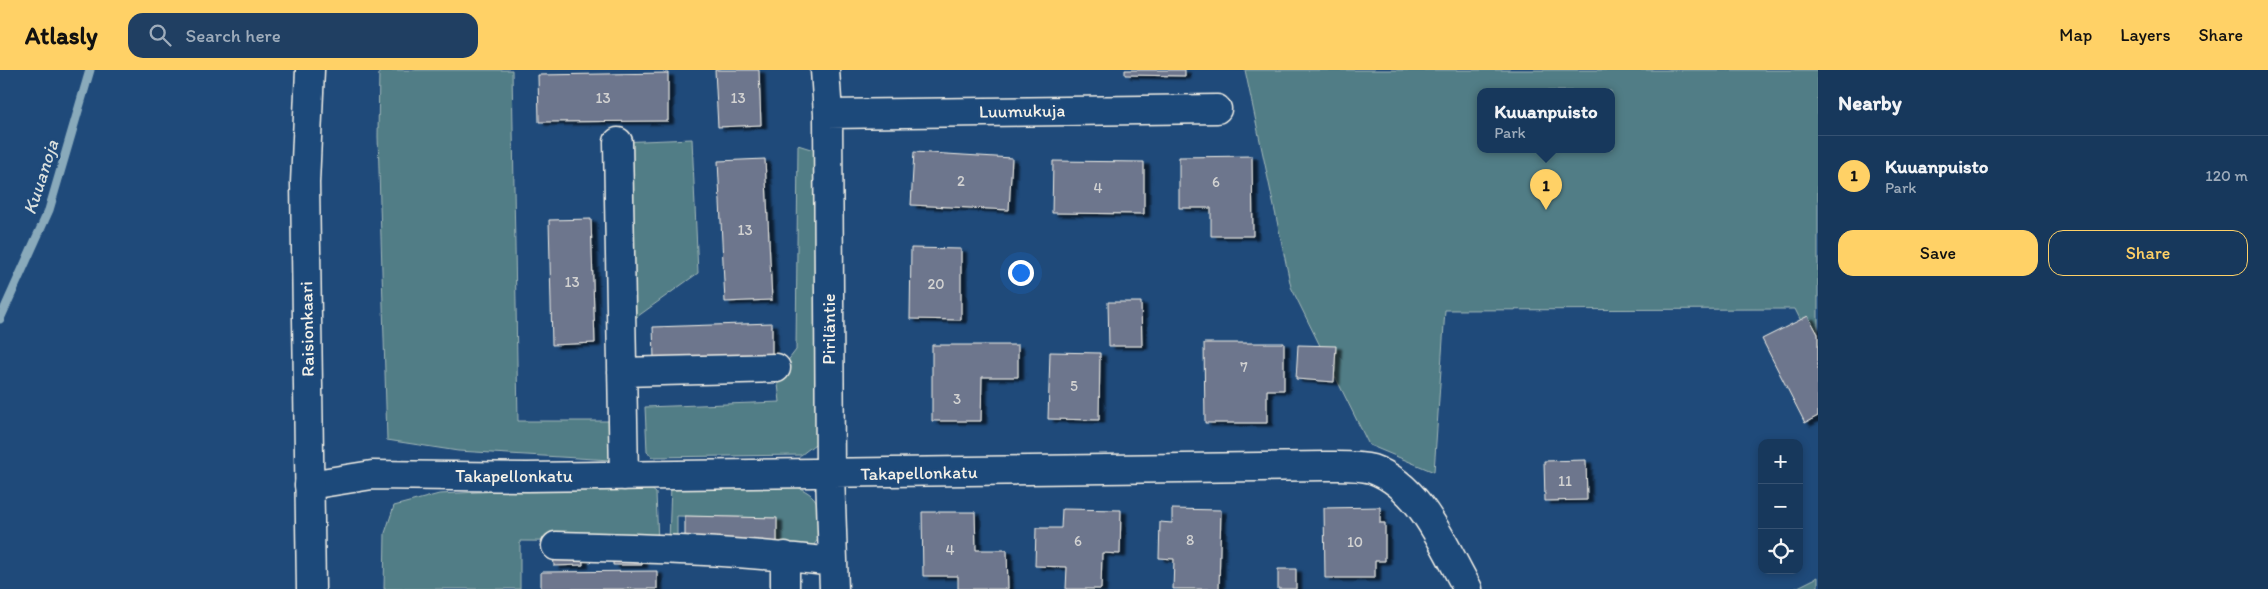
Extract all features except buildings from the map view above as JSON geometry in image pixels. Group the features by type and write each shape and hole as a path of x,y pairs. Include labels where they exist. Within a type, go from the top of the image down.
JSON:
{"street":[{"name":"Raisionkaari","path":"310,70 305,183 311,589"},
{"name":"Piriläntie","path":"825,70 828,114 830,474 834,589"},
{"name":"Luumukuja","path":"828,114 1217,109"},
{"path":"618,142 624,476"},
{"path":"622,372 776,368"},
{"name":"Takapellonkatu","path":"309,485 372,475 527,477 1326,466 1371,469 1402,486 1423,512 1468,589"},
{"path":"556,546 671,549 785,556 833,562"},
{"path":"785,556 785,589"}],"green space":[{"path":"379,70 512,70 518,421 611,421 611,460 458,451 387,440 378,136"},
{"path":"1245,70 1818,70 1818,355 1795,309 1445,310 1434,472 1369,445 1291,287"},
{"path":"692,139 698,273 620,329 618,142"},
{"path":"798,145 817,151 819,441 801,455 652,457 647,451 645,407 780,402 777,375 796,350"},
{"path":"787,483 806,491 816,501 820,514 822,534 813,546 777,544 776,518 677,516 677,541 669,541 671,485"},
{"path":"650,488 656,493 658,542 520,541 520,589 384,589 385,533 394,506 439,494 519,490"},
{"path":"1818,577 1818,589 1794,589"}],"waterway":[{"name":"Kuuanoja","path":"0,319 49,210 90,70"}],"place":[{"name":"Kuuanpuisto","path":"1546,210"}]}
